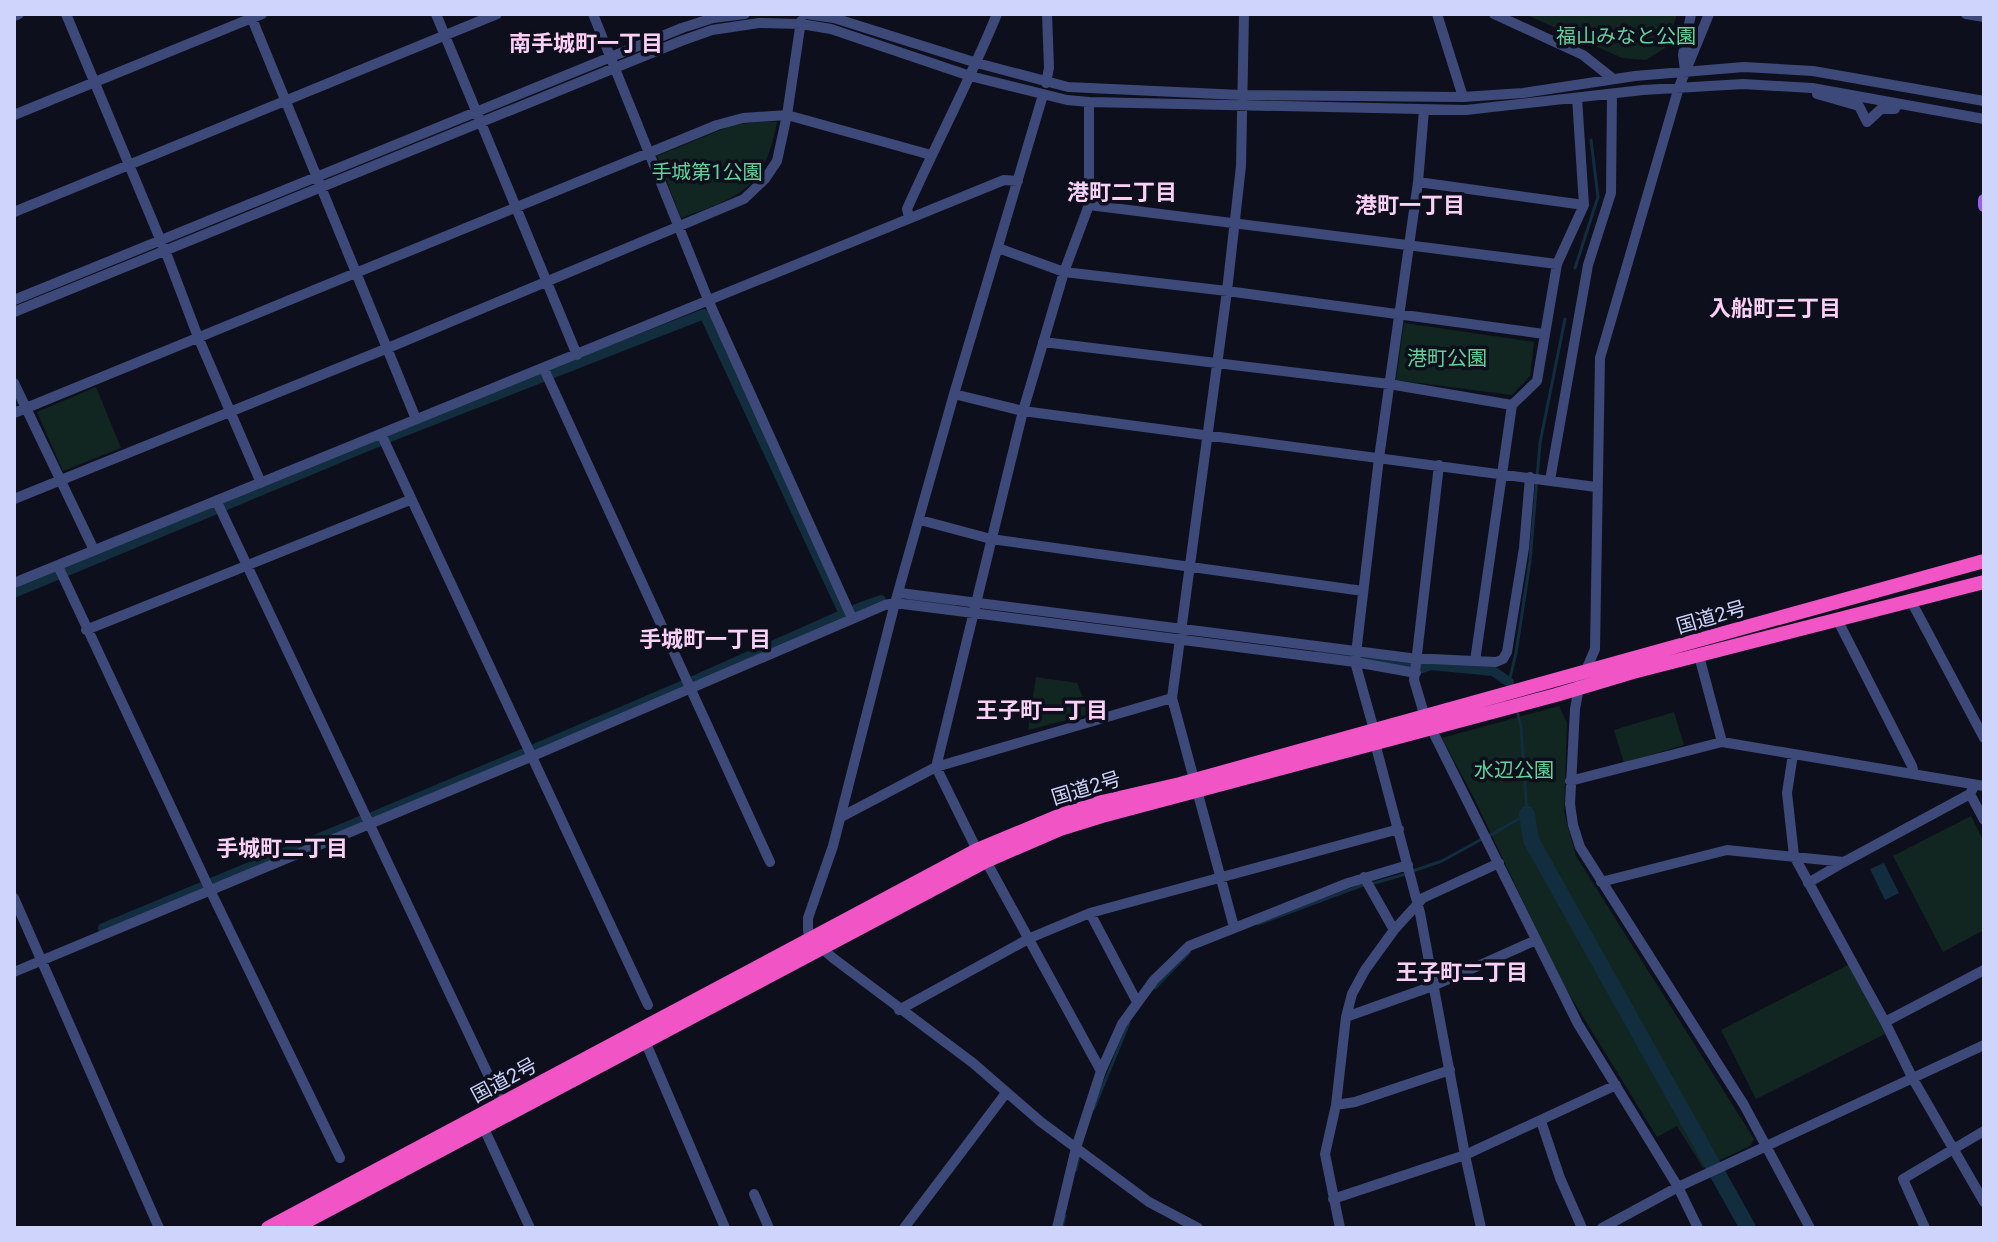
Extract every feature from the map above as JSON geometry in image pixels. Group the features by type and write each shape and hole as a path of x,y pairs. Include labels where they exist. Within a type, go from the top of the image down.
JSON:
{"highway":[{"name":"国道2号","path":"1532,695 1588,672 1984,561"},
{"name":"国道2号","path":"294,1228 481,1122 502,1104 982,855 1074,811 1196,786 1532,695 1579,687 1984,582"},
{"name":"国道2号","path":"268,1228 645,1041 816,943"}],"main road":[{"path":"1984,200 1984,206"}],"street":[{"path":"66,14 261,483"},
{"path":"436,14 577,355"},
{"path":"14,212 497,14"},
{"path":"593,14 709,302 852,618"},
{"path":"612,63 682,28 727,14 745,14"},
{"path":"909,217 907,209 997,14"},
{"path":"1046,83 1049,68 1047,14"},
{"path":"1234,927 1172,698 1241,166 1244,14"},
{"path":"1437,14 1463,97"},
{"path":"1494,14 1583,55 1612,78"},
{"path":"1685,72 1683,55 1691,14"},
{"path":"1709,14 1679,87 1600,358 1595,649 1588,672 1579,687 1570,781 1573,825 1580,847 1767,1145 1810,1228"},
{"path":"1966,14 1984,17"},
{"path":"14,115 255,15 416,419"},
{"path":"803,17 970,76 1043,95 1089,102 1463,97 1523,93 1612,78 1744,67 1813,71 1984,101"},
{"path":"14,499 388,348 744,199 754,192 777,161 803,17"},
{"path":"14,300 318,176 612,63 712,30 803,17 834,18 977,63 1068,87 1241,100 1466,110 1679,87 1743,84 1800,87 1984,119"},
{"path":"1800,87 1859,106 1867,122 1881,109 1938,111"},
{"path":"1549,480 1588,265 1611,193 1612,94"},
{"path":"1043,95 954,394 897,598 841,817 808,918 816,943 899,1010 973,1063 1006,1093 1149,1202 1198,1228"},
{"path":"1475,661 1512,405 1537,381 1557,264 1584,205 1577,98"},
{"path":"1089,102 1089,205 1064,272 1023,411 936,767 1101,1071"},
{"path":"1424,110 1418,182 1379,458 1356,656 1418,903 1481,1228"},
{"path":"14,413 717,125 743,118 787,115 931,155"},
{"path":"14,312 323,187 478,117"},
{"path":"14,583 709,302 909,217 1004,180 1018,181"},
{"path":"1418,182 1584,205"},
{"path":"1089,205 1557,264"},
{"path":"998,248 1064,272 1544,334"},
{"path":"1043,342 1389,384 1512,405"},
{"path":"544,369 770,862"},
{"path":"14,383 94,550"},
{"path":"954,394 1023,411 1596,487"},
{"path":"381,434 648,1005"},
{"path":"1439,465 1414,680 1428,722 1578,1024 1678,1187 1698,1228"},
{"path":"14,972 533,756 897,598 1417,666 1496,662 1503,659 1507,652 1524,548 1531,477"},
{"path":"86,630 410,500"},
{"path":"217,502 502,1104"},
{"path":"920,520 991,539 1363,591"},
{"path":"58,566 340,1158"},
{"path":"1911,601 1984,738"},
{"path":"1838,621 1914,774"},
{"path":"1699,656 1722,742"},
{"path":"841,817 936,767 1172,698"},
{"path":"1570,781 1722,742 1914,774 1976,789"},
{"path":"1793,754 1787,793 1794,856 1913,1079 1984,1202"},
{"path":"1976,789 1984,820"},
{"path":"1808,883 1976,789"},
{"path":"899,1010 1030,938 1090,913 1399,829"},
{"path":"1601,882 1727,850 1844,862"},
{"path":"1340,1228 1325,1154 1336,1105 1346,1017 1352,994 1394,930 1423,898 1499,863"},
{"path":"1057,1228 1076,1148 1101,1071 1122,1024 1154,980 1189,946 1364,877 1408,865"},
{"path":"1364,877 1394,930"},
{"path":"14,898 159,1228"},
{"path":"1090,913 1137,1002"},
{"path":"1346,1017 1433,986 1536,940"},
{"path":"1885,1022 1984,970"},
{"path":"645,1041 725,1228"},
{"path":"1602,1228 1678,1187 1984,1045"},
{"path":"1336,1105 1355,1102 1450,1070"},
{"path":"1333,1199 1465,1155 1616,1085"},
{"path":"904,1228 1006,1093"},
{"path":"1541,1121 1560,1178 1582,1228"},
{"path":"481,1122 530,1228"},
{"path":"1925,1228 1903,1179 1984,1131"},
{"path":"754,1194 769,1228"}],"green space":[{"name":"福山みなと公園","path":"1525,14 1677,14 1667,47 1646,60 1622,58"},
{"name":"手城第1公園","path":"777,122 772,144 757,176 735,196 681,218 657,156 733,125"},
{"name":"港町公園","path":"1404,323 1534,342 1530,376 1512,395 1396,380"},
{"path":"96,387 121,448 63,471 37,412"},
{"path":"1036,677 1077,683 1090,714 1028,730"},
{"name":"水辺公園","path":"1559,706 1567,723 1564,812 1576,856 1754,1139 1750,1146 1703,1168 1677,1126 1657,1137 1561,981 1442,738"},
{"path":"1674,712 1684,745 1624,763 1614,730"},
{"path":"1971,816 1984,842 1984,930 1943,952 1893,856"},
{"path":"1850,964 1885,1034 1756,1099 1721,1030"}],"water":[{"path":"1884,863 1899,893 1885,900 1870,869"}],"waterway":[{"path":"1575,268 1598,197 1591,140"},
{"path":"387,438 704,314 844,614 693,681"},
{"path":"1511,687 1509,682 1530,561 1540,443 1565,319"},
{"path":"14,593 378,442"},
{"path":"856,609 881,600"},
{"path":"912,601 951,604"},
{"path":"1320,651 1422,668 1431,665 1493,671 1509,682"},
{"path":"534,749 686,684"},
{"path":"1489,836 1527,814 1517,710"},
{"path":"374,816 527,752"},
{"path":"1527,814 1531,840 1748,1228"},
{"path":"211,883 365,819"},
{"path":"1413,871 1442,861 1482,839"},
{"path":"1371,884 1406,874"},
{"path":"1258,924 1363,885"},
{"path":"103,928 204,886"},
{"path":"1155,988 1189,953"},
{"path":"1094,1108 1129,1023"},
{"path":"1076,1170 1079,1157"},
{"path":"1062,1228 1065,1216"}],"district":[{"name":"南手城町一丁目","path":"586,43"},
{"name":"港町二丁目","path":"1122,192"},
{"name":"港町一丁目","path":"1410,205"},
{"name":"入船町三丁目","path":"1775,308"},
{"name":"手城町一丁目","path":"705,639"},
{"name":"王子町一丁目","path":"1042,710"},
{"name":"手城町二丁目","path":"282,848"},
{"name":"王子町二丁目","path":"1462,972"}]}
